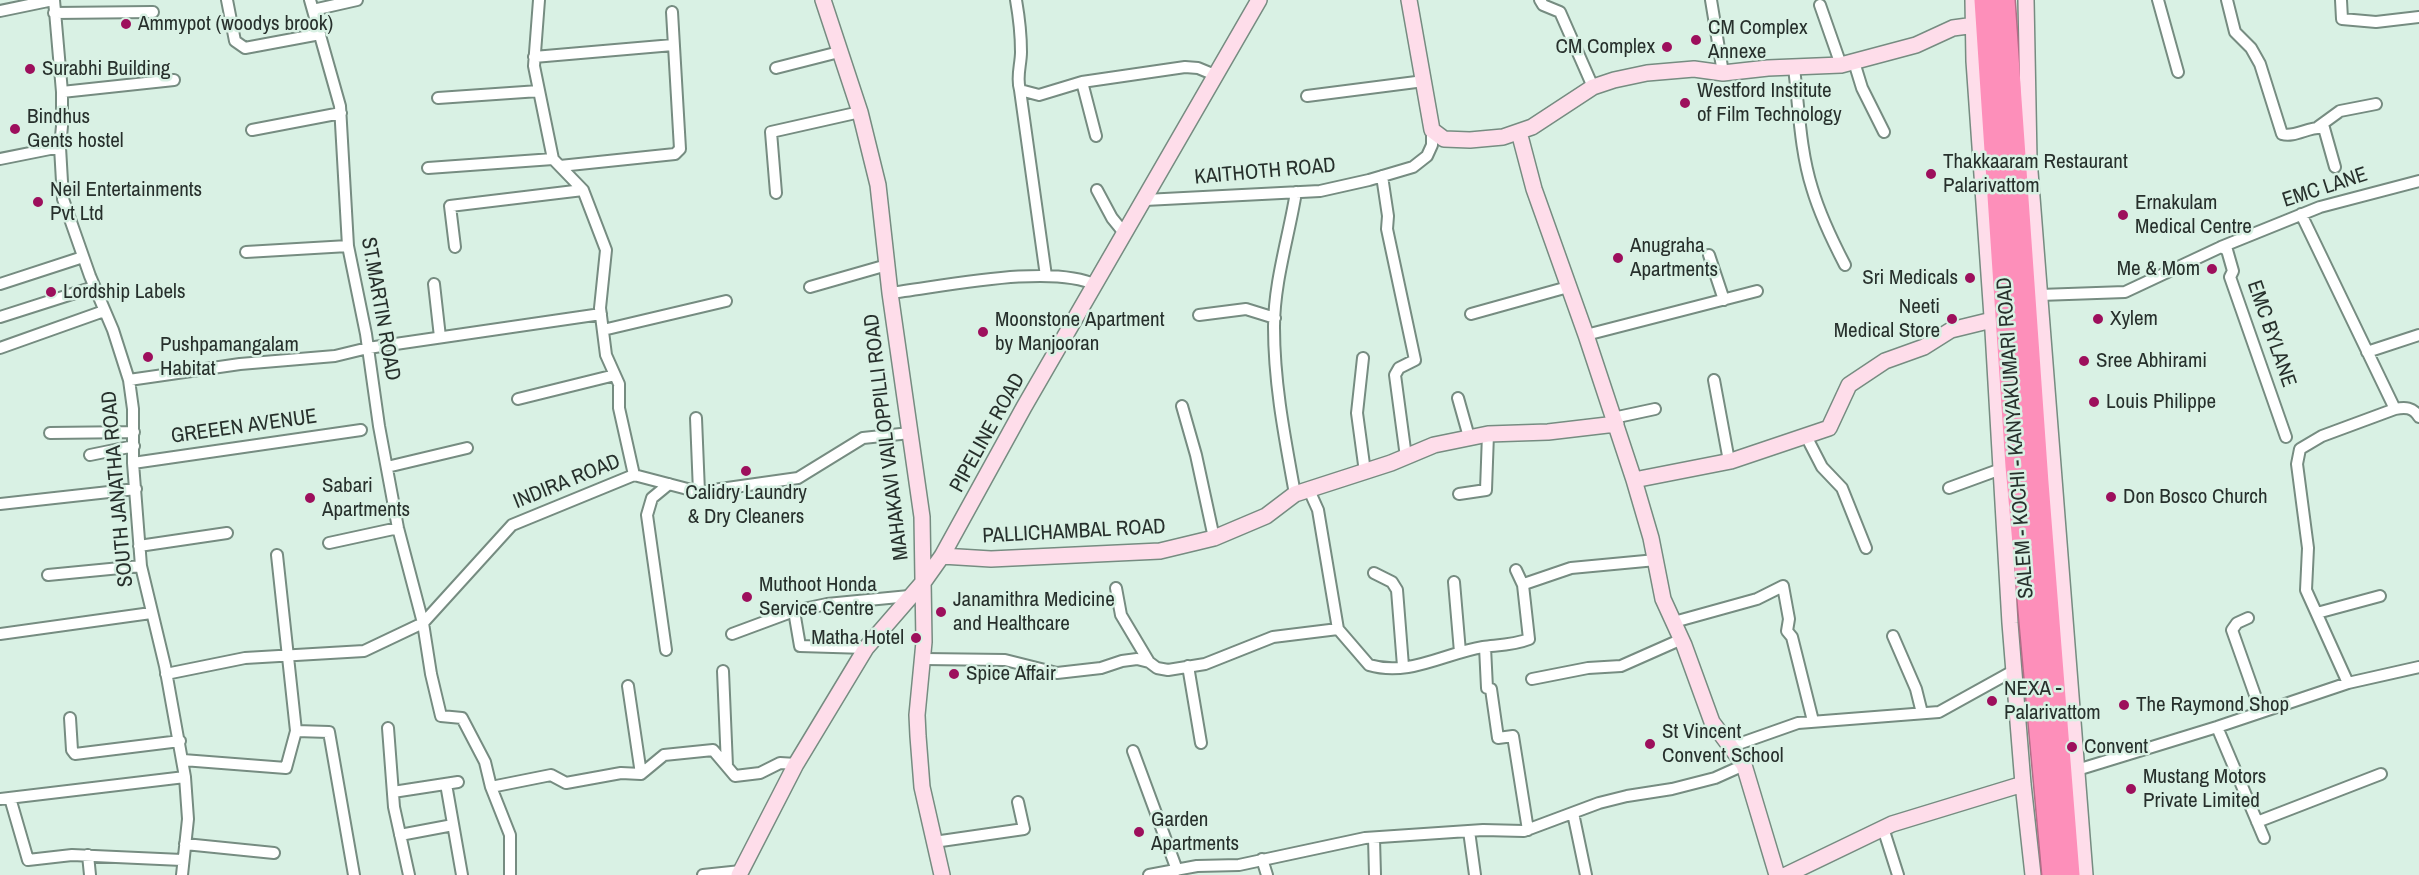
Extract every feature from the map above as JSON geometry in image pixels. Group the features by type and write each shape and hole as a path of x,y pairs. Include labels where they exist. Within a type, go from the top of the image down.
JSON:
{"highway":[{"name":"SALEM - KOCHI - KANYAKUMARI ROAD","path":"1985,0 2023,289 2053,567 2069,875"},
{"name":"SALEM - KOCHI - KANYAKUMARI ROAD","path":"2004,0 2023,289 2016,466 2053,875"}],"street":[{"path":"0,11 54,0"},
{"name":"SOUTH JANATHA ROAD","path":"54,0 62,92 60,147 63,198 94,287 113,330 129,380 134,409 134,463 141,566 180,741 185,777 188,819 182,875"},
{"path":"227,0 235,41 245,48 320,34"},
{"path":"312,5 357,0"},
{"path":"539,0 534,66 557,163 583,190 606,250 601,314 606,355 619,384 620,408 634,475"},
{"name":"MAHAKAVI VAILOPPILLI ROAD","path":"823,0 860,112 878,184 890,293 922,518 925,580 924,659 919,686 918,736 922,788 942,875"},
{"path":"1016,0 1020,29 1020,67 1017,81 1046,276"},
{"name":"PIPELINE ROAD","path":"740,873 796,764 866,648 925,580 942,556 1024,407 1259,0"},
{"path":"1409,0 1431,130 1444,139 1470,140 1503,137 1532,127 1593,87 1647,73 1694,69 1723,73 1848,64 1916,45 1953,28 1975,26"},
{"path":"1540,0 1543,5 1560,12 1593,87"},
{"path":"1711,0 1723,73"},
{"path":"1973,0 1974,61 2013,671 2033,875"},
{"path":"2023,289 2029,159 2025,0"},
{"path":"2158,0 2178,72"},
{"path":"2228,0 2235,32 2251,48 2260,64 2282,134 2324,128 2335,168"},
{"path":"2341,0 2342,19 2376,22 2419,17"},
{"name":"ST.MARTIN ROAD","path":"312,5 341,113 348,246 368,348 398,528 423,622 431,674 441,716 462,718 485,762 491,787"},
{"path":"1820,5 1884,132"},
{"path":"54,12 153,12"},
{"path":"428,168 557,163 675,154 680,149 672,12"},
{"path":"534,57 673,45"},
{"path":"776,68 839,52"},
{"path":"1020,90 1039,95 1082,82 1185,67 1198,68 1215,75"},
{"path":"1794,68 1798,115 1811,187 1827,231 1845,265"},
{"path":"62,92 174,80"},
{"path":"1307,96 1424,81"},
{"path":"1082,82 1096,136"},
{"path":"438,98 539,91"},
{"path":"2318,128 2340,111 2376,104"},
{"path":"776,193 771,132 860,112"},
{"path":"252,130 341,113"},
{"name":"KAITHOTH ROAD","path":"1145,200 1320,191 1382,176 1413,167 1427,156 1432,145 1431,130"},
{"path":"1518,132 1534,189 1587,335 1634,480 1656,560 1663,599 1682,639 1712,722 1744,765 1776,875"},
{"path":"0,159 60,147"},
{"path":"1382,176 1388,216 1387,229 1415,360 1399,368 1395,375 1406,457"},
{"name":"EMC LANE","path":"2023,289 2125,292 2221,247 2301,214 2328,204 2419,181"},
{"path":"455,247 450,206 583,190"},
{"path":"1097,190 1112,218 1125,234"},
{"path":"1296,192 1277,294 1275,318 1278,395 1302,492 1318,510 1338,629 1369,665 1391,669 1426,665 1460,652 1502,646 1529,639 1522,585 1516,570"},
{"path":"2301,214 2395,409"},
{"path":"246,252 348,246"},
{"name":"EMC BYLANE","path":"2221,247 2228,250 2233,271 2230,277 2286,437"},
{"path":"1709,255 1724,300"},
{"path":"0,284 83,257"},
{"path":"810,287 887,266"},
{"path":"890,293 1001,279 1046,276 1086,281 1096,285"},
{"path":"434,284 440,337"},
{"path":"0,317 94,287"},
{"path":"1471,314 1568,287"},
{"path":"1587,335 1757,291"},
{"path":"603,330 726,301"},
{"path":"1198,315 1234,308 1246,309 1275,318"},
{"path":"0,348 105,311"},
{"path":"129,380 240,364 335,356 368,348 601,314"},
{"path":"1634,480 1729,461 1829,428 1849,385 1886,361 1924,347 1951,330 1992,320"},
{"path":"2367,352 2419,335"},
{"path":"1363,358 1357,413 1365,472"},
{"path":"518,399 615,375"},
{"path":"1714,380 1729,461"},
{"path":"1458,398 1469,437"},
{"path":"1182,406 1196,455 1214,538"},
{"path":"2348,682 2306,590 2308,548 2296,464 2300,450 2322,436 2405,407 2415,411 2419,417"},
{"path":"1615,421 1655,409"},
{"path":"696,418 699,492"},
{"name":"PALLICHAMBAL ROAD","path":"942,556 991,560 1160,551 1214,538 1266,516 1302,492 1365,472 1434,445 1488,434 1548,432 1615,421"},
{"name":"GREEEN AVENUE","path":"134,463 361,430"},
{"path":"50,433 134,432"},
{"name":"INDIRA ROAD","path":"166,674 245,658 364,651 423,622 512,525 634,475 699,492 798,478 863,438 910,433"},
{"path":"1459,494 1486,490 1488,434"},
{"path":"1806,435 1822,467 1842,488 1866,548"},
{"path":"90,455 134,446"},
{"path":"387,467 467,448"},
{"path":"1949,488 2001,469"},
{"path":"666,650 647,515 652,498 669,484"},
{"path":"0,504 136,489"},
{"path":"329,543 398,528"},
{"path":"139,546 227,533"},
{"path":"183,760 286,768 296,730 277,555"},
{"path":"1522,585 1571,568 1656,560"},
{"path":"48,575 141,566"},
{"path":"2053,567 2077,770 2085,875"},
{"path":"1374,573 1392,582 1397,590 1403,666"},
{"path":"1455,582 1460,652"},
{"path":"1674,622 1758,599 1783,586 1789,619 1787,631 1792,637 1813,721"},
{"path":"1116,588 1121,615 1149,662 1157,668 1168,670 1205,664 1272,637 1338,629"},
{"path":"732,633 794,611 827,604 909,596"},
{"path":"2317,614 2380,596"},
{"path":"794,611 800,646 866,648"},
{"path":"0,634 151,613"},
{"path":"2248,618 2237,623 2232,630 2261,712"},
{"path":"1893,636 1916,689 1922,713"},
{"path":"1532,679 1588,668 1621,666 1682,639"},
{"path":"1485,647 1487,688 1491,689 1498,738 1513,736 1528,830"},
{"path":"924,659 1005,660 1057,673 1101,668 1137,659 1149,662"},
{"path":"1188,666 1201,743"},
{"path":"2077,770 2217,727 2348,682 2419,667"},
{"path":"723,671 727,766"},
{"path":"1730,747 1798,723 1940,712 2013,671"},
{"path":"628,686 641,774"},
{"path":"70,718 72,750 75,754 180,741"},
{"path":"2217,727 2264,838"},
{"path":"388,728 393,792 409,875"},
{"path":"296,730 329,732 354,875"},
{"path":"510,875 510,835 491,787 551,775 566,783 612,774 641,774 664,755 701,749 713,750 735,776 760,773 780,763 796,764"},
{"path":"1133,751 1176,870"},
{"path":"1149,875 1197,866 1234,870 1262,859 1326,845 1374,838 1469,831 1528,830 1627,795 1672,789 1715,778 1744,765"},
{"path":"2257,822 2381,774"},
{"path":"182,860 88,855 28,860 5,799 185,777"},
{"path":"393,792 458,782"},
{"path":"446,784 462,875"},
{"path":"1786,875 1883,828 2023,784"},
{"path":"934,842 1024,830 1018,802"},
{"path":"1573,813 1586,875"},
{"path":"400,835 453,825"},
{"path":"1883,828 1898,875"},
{"path":"1469,831 1475,875"},
{"path":"1374,838 1375,875"},
{"path":"185,844 274,854"},
{"path":"88,855 90,875"},
{"path":"1262,859 1267,875"},
{"path":"703,875 740,873"}],"place":[{"name":"Ammypot (woodys brook)","path":"126,24"},
{"name":"CM Complex Annexe","path":"1696,40"},
{"name":"CM Complex","path":"1667,47"},
{"name":"Surabhi Building","path":"30,69"},
{"name":"Westford Institute of Film Technology","path":"1685,103"},
{"name":"Bindhus Gents hostel","path":"15,129"},
{"name":"Thakkaaram Restaurant Palarivattom","path":"1931,174"},
{"name":"Neil Entertainments Pvt Ltd","path":"38,202"},
{"name":"Ernakulam Medical Centre","path":"2123,215"},
{"name":"Anugraha Apartments","path":"1618,258"},
{"name":"Me & Mom","path":"2212,269"},
{"name":"Sri Medicals","path":"1970,278"},
{"name":"Lordship Labels","path":"51,292"},
{"name":"Neeti Medical Store","path":"1952,319"},
{"name":"Xylem","path":"2098,319"},
{"name":"Moonstone Apartment by Manjooran","path":"983,332"},
{"name":"Pushpamangalam Habitat","path":"148,357"},
{"name":"Sree Abhirami","path":"2084,361"},
{"name":"Louis Philippe","path":"2094,402"},
{"name":"Calidry Laundry & Dry Cleaners","path":"746,471"},
{"name":"Don Bosco Church","path":"2111,497"},
{"name":"Sabari Apartments","path":"310,498"},
{"name":"Muthoot Honda Service Centre","path":"747,597"},
{"name":"Janamithra Medicine and Healthcare","path":"941,612"},
{"name":"Matha Hotel","path":"916,638"},
{"name":"Spice Affair","path":"954,674"},
{"name":"NEXA - Palarivattom","path":"1992,701"},
{"name":"The Raymond Shop","path":"2124,705"},
{"name":"St Vincent Convent School","path":"1650,744"},
{"name":"Convent","path":"2072,747"},
{"name":"Mustang Motors Private Limited","path":"2131,789"},
{"name":"Garden Apartments","path":"1139,832"}]}
